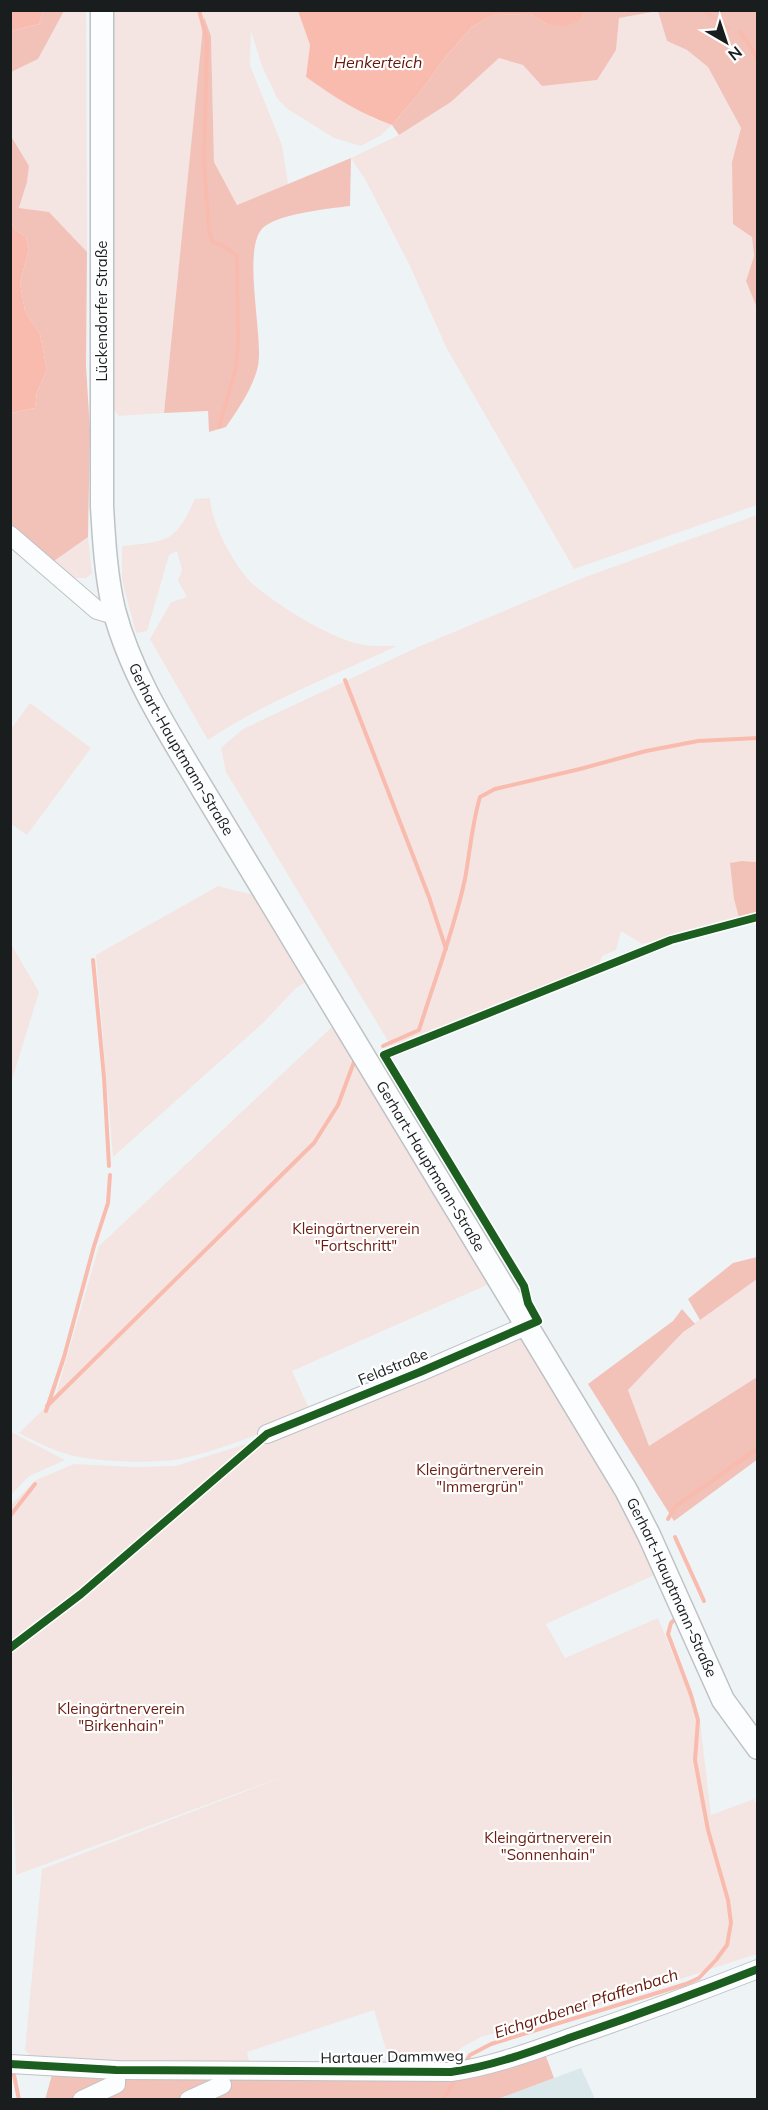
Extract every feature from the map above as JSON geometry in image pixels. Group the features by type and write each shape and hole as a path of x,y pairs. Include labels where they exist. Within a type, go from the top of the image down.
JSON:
{"main road":[{"name":"Lückendorfer Straße","path":"102,10 102,506 108,578 114,611"},
{"name":"Gerhart-Hauptmann-Straße","path":"114,611 138,676 156,710 626,1490 649,1535 717,1686 740,1726 758,1748"}],"street":[{"path":"10,535 97,610 107,613 114,611"},
{"name":"Feldstraße","path":"267,1434 528,1325"},
{"name":"Hartauer Dammweg","path":"14,2064 116,2070 451,2072 471,2069 547,2046 758,1969"},
{"path":"82,2100 116,2084 116,2070"},
{"path":"189,2100 222,2085"}],"shaded area":[{"path":"43,11 64,11 38,59 11,72 11,31 39,24"},
{"path":"586,11 658,11 619,18 616,50 597,80 542,86 523,65 499,58 451,102 399,135 392,125 472,27 493,15 531,14 546,24 581,20"},
{"path":"658,11 757,11 757,308 746,281 754,256 752,237 733,224 732,162 741,128 708,67 687,50 667,41"},
{"path":"204,17 211,36 214,162 237,205 351,158 350,206 306,212 283,218 265,226 258,236 253,270 259,352 256,374 241,405 226,427 209,432 208,411 164,413"},
{"path":"10,134 29,166 19,208 49,212 87,252 86,366 90,430 88,537 54,561 11,524 11,413 35,408 37,392 47,370 40,334 25,311 20,283 29,249 26,237 16,230 11,222"},
{"path":"757,862 757,913 739,918 734,899 730,863"},
{"path":"757,1257 757,1279 700,1320 688,1299 733,1263"},
{"path":"682,1309 695,1324 683,1332 628,1390 649,1446 757,1377 758,1459 674,1521 588,1384 673,1321"},
{"path":"544,2051 554,2078 495,2100 45,2100 53,2071 292,2079 473,2077"},
{"path":"581,2068 595,2099 495,2100 554,2078"}],"green space":[{"path":"64,11 86,11 87,252 49,212 19,209 29,166 11,134 10,72 38,59"},
{"path":"113,11 298,11 310,45 306,77 372,118 392,125 380,136 361,146 334,138 286,108 277,98 262,66 251,31 250,65 282,145 288,184 237,205 214,162 211,36 204,19 164,413 119,416 113,409"},
{"path":"659,11 667,41 687,50 708,67 741,128 732,162 752,237 754,256 746,281 758,308 757,505 574,569 446,347 409,264 365,179 351,158 399,135 451,102 499,58 523,65 542,86 616,50 619,18"},
{"path":"210,498 215,520 226,545 240,569 255,586 303,619 331,634 365,645 397,646 276,701 208,740 150,639 171,602 187,597 178,581 182,570 177,551 169,555 147,631 136,633 122,580 122,546 150,543 168,537 182,524 195,499"},
{"path":"757,515 758,862 742,861 734,899 739,918 642,944 621,931 616,950 602,956 599,964 391,1046 226,772 221,748 243,729 418,647 580,579"},
{"path":"88,537 92,573 86,578 75,578 54,561"},
{"path":"30,703 91,748 27,835 11,824 11,729"},
{"path":"218,886 258,896 289,946 285,949 296,957 309,980 296,988 264,1022 113,1157 96,955"},
{"path":"11,944 39,992 11,1083"},
{"name":"Kleingärtnerverein \"Fortschritt\"","path":"333,1026 496,1281 292,1371 311,1413 213,1450 169,1461 109,1461 63,1453 19,1433 55,1398 99,1246"},
{"path":"757,1279 757,1377 649,1447 628,1390 683,1331"},
{"path":"527,1332 661,1572 546,1624 565,1658 658,1618 700,1721 711,1815 754,1799 757,1806 757,1954 607,2003 481,2037 461,2048 451,2058 391,2066 374,2010 247,2052 251,2069 35,2060 25,2050 42,1869 293,1773 16,1875 10,1721 10,1652 92,1589 269,1437"},
{"path":"11,1432 65,1460 29,1476 11,1495"},
{"path":"256,1441 77,1595 11,1645 11,1505 36,1480 74,1464 175,1466"}],"water":[{"path":"11,10 43,11 39,24 11,31"},
{"name":"Henkerteich","path":"298,10 586,11 581,20 567,26 546,24 531,14 493,15 472,27 392,125 358,110 306,77 310,45"},
{"path":"11,222 16,230 26,237 29,249 20,283 25,311 40,334 47,370 37,392 35,408 11,413"}],"waterway":[{"path":"199,10 207,40 204,163 209,232 213,242 237,256 236,368 219,427"},
{"path":"703,10 728,28"},
{"path":"739,31 758,60"},
{"path":"345,680 429,897 446,949"},
{"path":"383,1046 419,1030 461,898 480,797 495,789 646,751 698,741 758,738"},
{"path":"93,960 104,1077 109,1166"},
{"path":"47,1406 314,1143 338,1105 354,1062"},
{"path":"46,1411 64,1357 108,1203 110,1175"},
{"name":"Eichgrabener Pfaffenbach","path":"668,1519 675,1507 758,1448"},
{"path":"10,1516 35,1484"},
{"name":"Eichgrabener Pfaffenbach","path":"675,1537 704,1601"},
{"name":"Eichgrabener Pfaffenbach","path":"465,2063 470,2055 491,2044 686,1984 699,1978 727,1945 731,1923 728,1900 708,1830 695,1760 698,1720 668,1634 671,1623 676,1618"},
{"path":"13,2070 19,2100"},
{"name":"Eichgrabener Pfaffenbach","path":"443,2100 457,2077"}],"cycle path":[{"path":"10,1648 81,1594 267,1434 538,1321 528,1303 524,1286 384,1055 671,940 758,917"},
{"path":"10,2064 116,2070 451,2072 499,2062 530,2052 758,1969"}],"park label":[{"name":"Kleingärtnerverein \"Immergrün\"","path":"480,1478"},
{"name":"Kleingärtnerverein \"Birkenhain\"","path":"121,1718"},
{"name":"Kleingärtnerverein \"Sonnenhain\"","path":"548,1846"}]}
